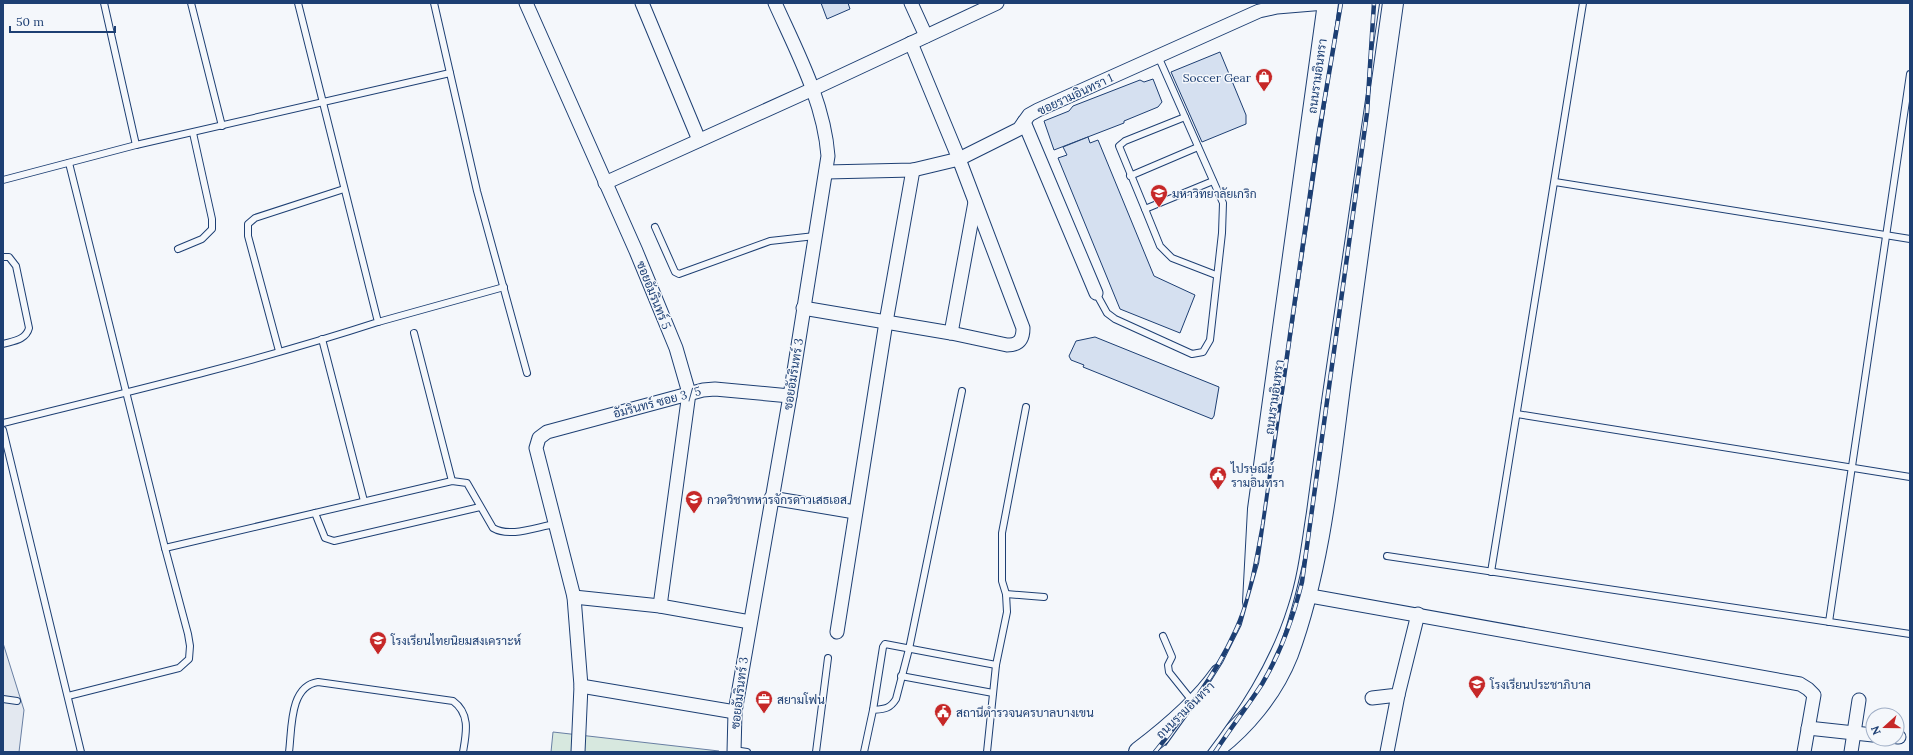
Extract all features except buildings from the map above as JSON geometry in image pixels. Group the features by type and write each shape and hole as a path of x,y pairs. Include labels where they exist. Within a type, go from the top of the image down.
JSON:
{"main road":[{"name":"ถนนรามอินทรา","path":"1139,752 1161,735 1212,686 1229,661 1249,619 1253,599 1258,509 1326,3"},
{"name":"ถนนรามอินทรา","path":"1194,752 1229,704 1248,674 1264,641 1278,603 1288,566 1302,399 1351,3"},
{"name":"ถนนรามอินทรา","path":"1174,752 1192,728 1232,667 1253,623 1269,565 1302,399 1369,3"},
{"path":"1191,706 1187,718 1189,728 1196,738 1204,744 1216,748 1259,705 1275,682 1287,654 1305,594 1325,493 1393,3"}],"street":[{"name":"ซอยอัมรินทร์ 5","path":"526,3 636,251 676,348 689,393 660,606"},
{"path":"642,3 699,140"},
{"name":"ซอยอัมรินทร์ 3","path":"734,751 735,712 771,498 790,396 828,156 827,141 813,89 775,3"},
{"path":"911,3 926,36"},
{"path":"605,183 813,89 997,3"},
{"name":"ซอยรามอินทรา 1","path":"826,172 913,170 959,159 1019,129 1029,115 1038,110 1260,12 1277,7 1326,3"},
{"path":"803,308 951,333 1007,345 1014,345 1020,342 1023,337 1023,328 959,159 911,43"},
{"path":"1024,122 1096,293"},
{"path":"837,632 886,322 913,170"},
{"path":"951,333 975,202"},
{"name":"อัมรินทร์ ซอย 3/5","path":"555,524 536,448 539,438 547,432 689,393 715,389 790,396"},
{"path":"771,498 855,512"},
{"path":"555,524 574,597 581,686 578,752"},
{"path":"1305,594 1800,684 1814,695 1804,752"},
{"path":"574,597 660,606 750,622"},
{"path":"1387,752 1398,695 1418,614"},
{"path":"581,686 735,712"},
{"path":"1372,698 1398,695"},
{"path":"1850,752 1859,700"},
{"path":"1808,728 1865,733"}],"lane":[{"path":"104,3 136,146"},
{"path":"191,3 222,126"},
{"path":"298,3 378,322"},
{"path":"434,3 477,191 527,374"},
{"path":"1491,572 1583,3"},
{"path":"1096,293 1107,313 1115,319 1192,354 1203,352 1210,340 1216,275 1222,234 1223,203 1158,56"},
{"path":"3,180 136,146 193,134 450,73"},
{"path":"1829,622 1910,74"},
{"path":"1185,117 1125,141 1120,146 1130,176 1160,246 1172,258 1216,275"},
{"path":"178,249 202,239 212,229 212,219 193,134"},
{"path":"1130,176 1198,147"},
{"path":"68,696 179,668 189,659 190,646 69,163"},
{"path":"1145,209 1214,181"},
{"path":"1555,182 1910,239"},
{"path":"279,351 248,236 248,224 255,218 344,188"},
{"path":"655,227 675,272 679,274 770,241 815,236"},
{"path":"3,257 9,257 14,261 16,266 29,328 26,336 3,344"},
{"path":"3,423 126,393 504,287"},
{"path":"414,333 452,481"},
{"path":"322,339 364,501"},
{"path":"873,710 886,709 892,705 896,699 901,676 910,649 962,391"},
{"path":"987,752 996,665 1007,612 1006,594 1002,581 1002,533 1026,407"},
{"path":"1517,414 1910,477"},
{"path":"3,430 81,752"},
{"path":"165,548 452,481 467,482 493,528 501,532 511,532 555,524"},
{"path":"315,513 325,538 334,541 480,507"},
{"path":"1387,556 1910,634"},
{"path":"1006,594 1044,597"},
{"path":"1163,636 1172,657 1168,666 1169,672 1191,706"},
{"path":"864,752 873,710 883,647 887,644 996,665"},
{"path":"816,752 828,658"},
{"path":"901,676 993,693"},
{"path":"289,752 298,696 304,688 318,682 453,701 460,707 466,721 463,752"},
{"path":"3,699 17,701"},
{"path":"734,751 747,752"}],"shaded area":[{"path":"3,643 24,710 19,752 3,752"},
{"path":"553,732 719,751 719,752 551,752"}],"railway":[{"path":"1155,752 1188,709 1218,664 1241,619 1249,593 1263,525 1318,138 1341,3"},
{"path":"1215,752 1269,672 1286,634 1295,609 1302,582 1367,113 1374,3"}],"place":[{"name":"Soccer Gear","path":"1264,92"},
{"name":"มหาวิทยาลัยเกริก","path":"1159,208"},
{"name":"ไปรษณีย์ รามอินทรา","path":"1218,490"},
{"name":"กวดวิชาทหารจักรดาวเสธเอส","path":"694,514"},
{"name":"โรงเรียนไทยนิยมสงเคราะห์","path":"378,655"},
{"name":"โรงเรียนประชาภิบาล","path":"1477,699"},
{"name":"สยามโฟน","path":"764,714"},
{"name":"สถานีตำรวจนครบาลบางเขน","path":"943,727"}]}
